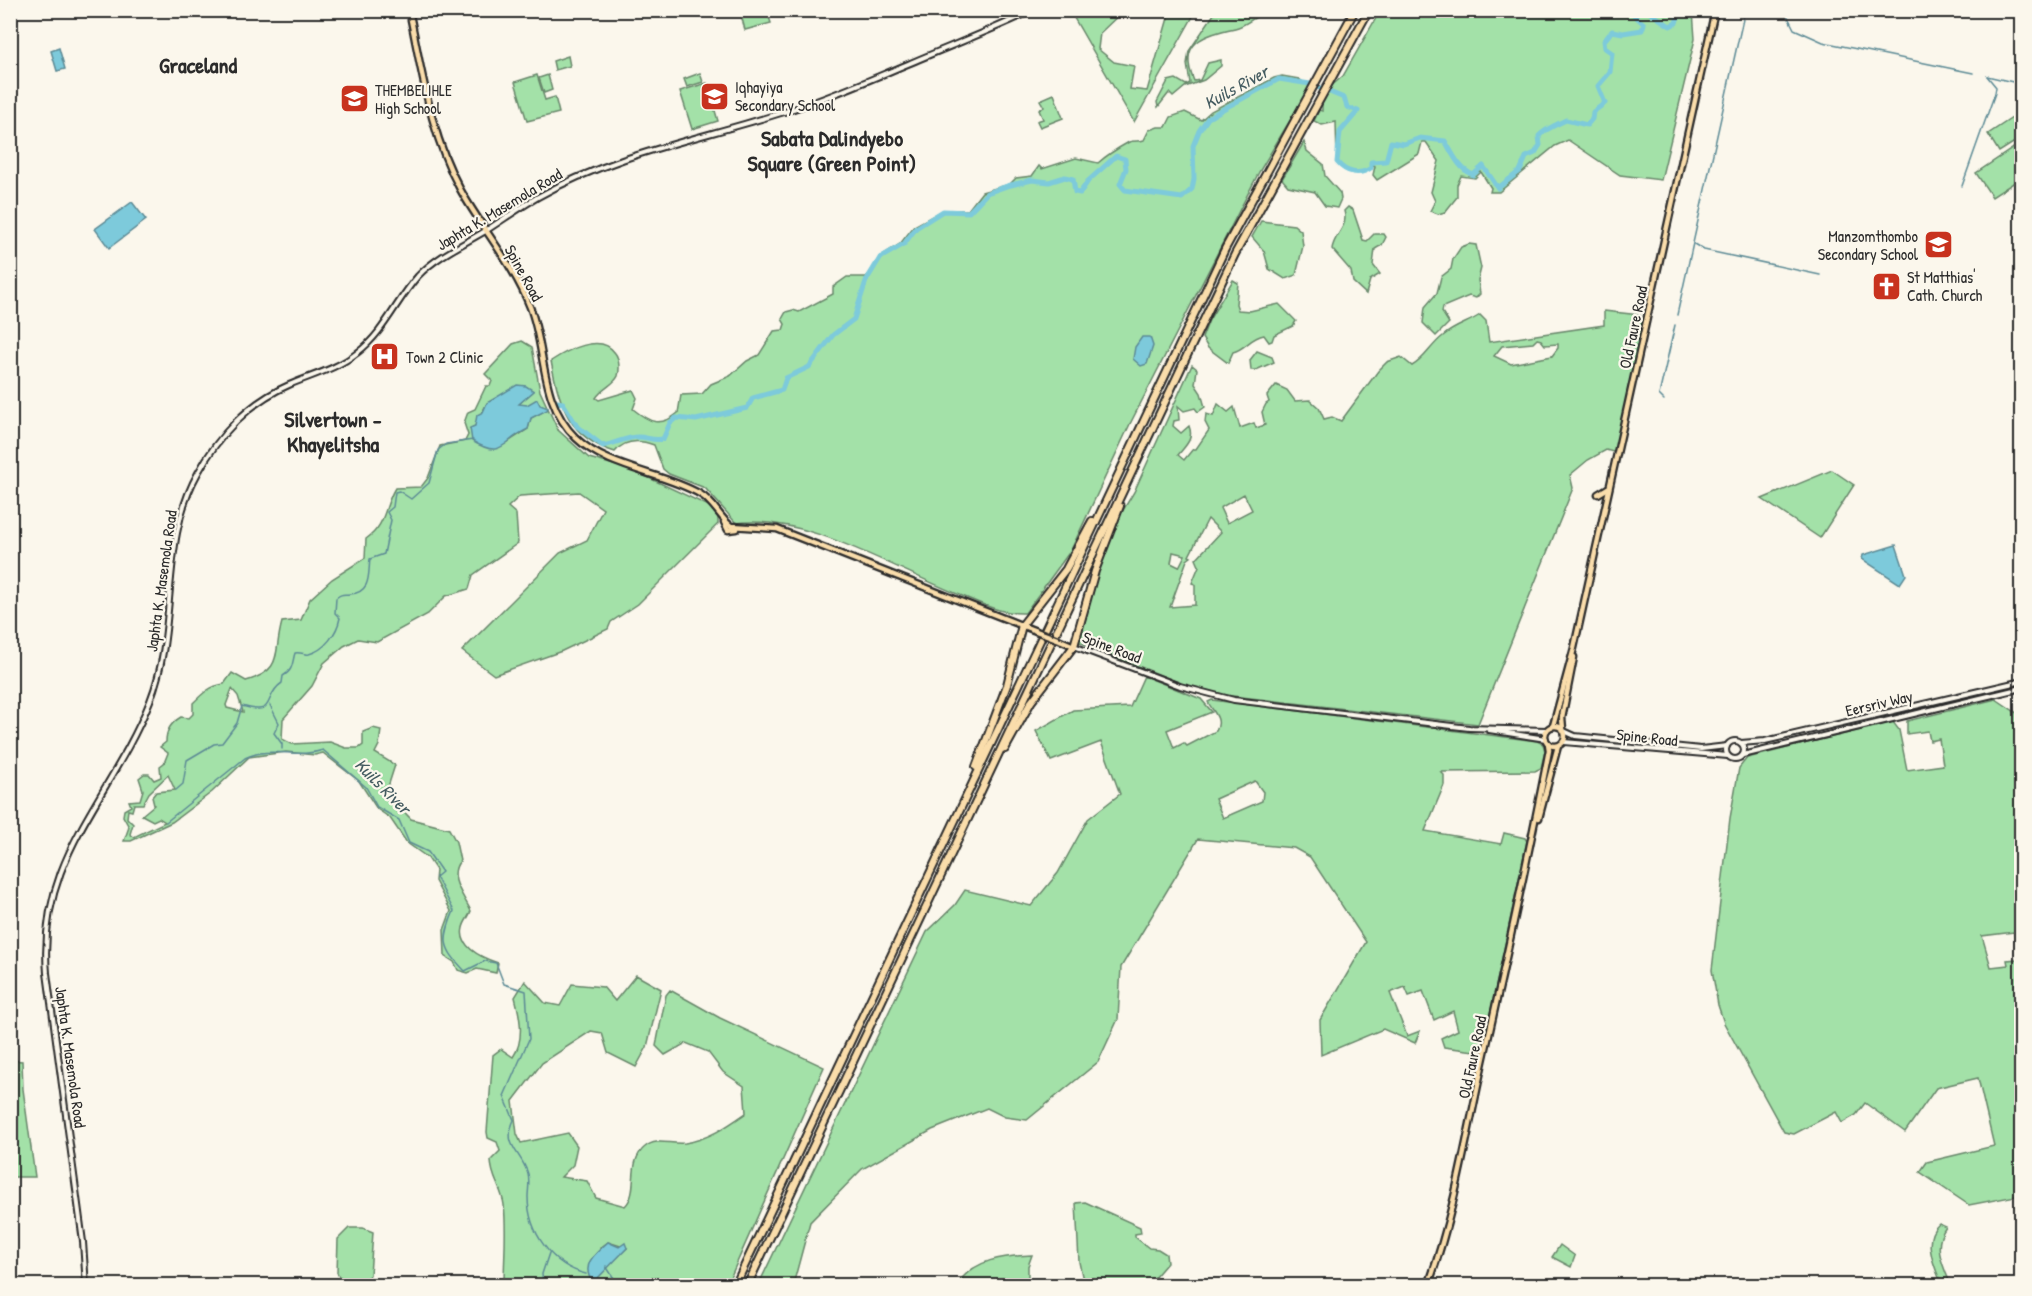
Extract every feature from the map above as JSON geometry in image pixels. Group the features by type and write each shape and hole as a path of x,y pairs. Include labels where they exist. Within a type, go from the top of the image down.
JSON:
{"highway":[{"path":"735,1286 1225,249 1355,10"},
{"path":"747,1286 1240,244 1369,10"},
{"path":"965,798 1002,699 1022,625 1066,569 1128,454"},
{"path":"971,812 1026,709 1074,646 1095,572 1138,458"}],"main road":[{"name":"Spine Road","path":"408,10 441,147 460,189 530,306 550,395 567,428 595,452 704,496 730,527 777,530 1180,686 1227,699 1486,729 1547,741 1558,746"},
{"name":"Japhta K. Masemola Road","path":"86,1286 82,1236 47,973 47,921 52,895 65,858 137,730 155,688 166,639 178,529 187,496 213,447 236,421 277,391 339,365 356,354 377,334 422,272 539,197 594,169 801,107 1034,10"},
{"name":"Old Faure Road","path":"1553,726 1574,648 1715,10"},
{"path":"1605,508 1599,494 1611,484"},
{"name":"Old Faure Road","path":"1564,730 1562,718 1574,648"},
{"name":"Eersriv Way","path":"1740,743 1765,741 2022,681"},
{"name":"Eersriv Way","path":"1743,755 2022,688"},
{"name":"Spine Road","path":"1553,726 1575,736 1695,749 1727,746"},
{"path":"1547,741 1547,730 1553,726"},
{"name":"Spine Road","path":"1486,729 1547,730"},
{"path":"1558,746 1564,742 1564,730"},
{"name":"Old Faure Road","path":"1428,1286 1454,1196 1534,832 1549,750 1547,741"},
{"name":"Spine Road","path":"1564,742 1728,756"},
{"path":"1733,742 1740,743 1744,749 1743,755 1736,759 1728,756 1727,746 1733,742"},
{"name":"Old Faure Road","path":"1534,832 1558,746"}],"green space":[{"path":"740,11 767,11 771,23 745,30"},
{"path":"1070,11 1123,11 1100,33 1098,49 1114,62 1134,66 1130,89 1147,91 1170,11 1196,11 1134,122"},
{"path":"1216,11 1268,11 1239,27 1213,34 1196,42 1189,57 1194,81 1200,80 1208,63 1221,60 1221,66 1204,80 1185,87 1173,97 1169,93 1158,107 1157,102 1168,81 1176,79 1186,85 1190,83 1187,64 1189,51"},
{"path":"1380,11 1693,11 1695,39 1661,180 1620,175 1568,140 1555,146 1499,192 1490,192 1491,188 1481,172 1475,178 1461,176 1457,185 1457,197 1445,212 1438,214 1430,211 1435,201 1431,192 1439,161 1426,142 1422,142 1419,154 1377,180 1373,175 1375,166 1372,165 1365,172 1360,173 1345,169 1337,162 1336,122 1322,125 1314,121 1319,110 1322,111 1322,100 1330,87 1343,76"},
{"path":"568,56 570,66 555,70 553,61"},
{"path":"700,73 703,82 687,87 684,79"},
{"path":"537,75 545,100 555,97 559,113 527,121 515,82"},
{"path":"548,75 552,90 544,93 539,78"},
{"path":"1282,76 1299,79 1310,87 1259,172 1130,424 1071,550 1025,613 1008,612 984,605 821,535 763,522 736,523 705,488 669,474 663,469 654,445 633,442 623,445 615,452 587,438 569,418 558,392 551,361 565,353 583,345 601,344 609,347 615,353 618,361 618,376 596,398 599,400 633,390 637,398 633,409 655,422 666,421 678,413 681,395 702,394 711,384 730,376 747,361 759,355 774,331 783,330 785,324 782,319 786,312 793,310 799,312 833,294 833,287 847,277 866,277 874,269 879,257 900,244 914,226 943,210 968,210 982,192 1010,184 1016,178 1032,176 1039,166 1042,169 1076,158 1098,163 1129,142 1144,140 1149,130 1166,127 1171,117 1185,112 1201,120 1211,111"},
{"path":"707,83 718,121 692,129 680,91"},
{"path":"1054,94 1063,118 1040,127 1037,121 1043,119 1039,110 1044,107 1040,100"},
{"path":"2018,114 2021,120 2021,138 1999,152 1988,134"},
{"path":"1304,142 1307,151 1323,164 1325,176 1340,193 1341,199 1337,208 1325,206 1315,192 1288,186 1282,179"},
{"path":"2021,143 2021,178 1992,197 1976,173"},
{"path":"1348,207 1353,210 1363,240 1367,241 1374,234 1384,234 1386,237 1382,245 1375,249 1373,265 1380,274 1370,280 1366,294 1353,282 1351,271 1332,249 1345,222 1344,211"},
{"path":"1261,221 1294,225 1301,231 1303,246 1296,275 1285,279 1269,269 1264,251 1252,237"},
{"path":"1469,244 1476,245 1481,268 1478,280 1480,294 1476,298 1469,296 1443,307 1442,312 1449,323 1436,336 1423,323 1425,307 1437,293 1441,277 1451,269 1453,259 1461,247"},
{"path":"1233,280 1238,283 1236,304 1238,310 1250,311 1279,304 1296,321 1293,326 1274,335 1272,341 1269,342 1264,335 1255,338 1233,352 1228,363 1208,348 1202,338 1209,320"},
{"path":"1604,311 1640,315 1643,320 1615,450 1613,452 1606,450 1588,460 1570,475 1573,488 1478,724 1224,695 1190,687 1079,642 1090,592 1116,522 1134,492 1192,365 1197,369 1195,384 1201,393 1205,407 1198,412 1195,408 1184,411 1178,406 1179,420 1174,421 1173,426 1181,433 1189,426 1191,435 1178,455 1184,460 1193,449 1196,449 1209,430 1205,422 1206,414 1213,416 1218,404 1228,412 1234,407 1240,428 1254,423 1256,428 1265,425 1262,412 1269,402 1267,396 1276,385 1287,390 1295,401 1310,400 1319,408 1324,419 1332,417 1341,421 1387,362 1401,357 1412,366 1421,360 1447,333 1480,315 1486,321 1489,342 1604,325","holes":["1537,339 1545,345 1558,344 1558,348 1552,356 1511,364 1494,356 1502,346 1533,343","1244,494 1252,510 1227,523 1220,508","1208,519 1221,532 1196,559 1199,566 1192,583 1195,584 1195,605 1170,607 1187,560 1191,557 1189,556","1173,552 1185,555 1179,567 1171,563"]},
{"path":"522,341 532,347 540,391 558,430 589,458 632,470 709,506 718,517 718,524 638,604 611,622 608,629 562,651 494,675 462,651 560,553 587,540 603,509 579,492 520,496 508,507 516,514 518,543 473,575 469,589 446,596 428,614 377,642 358,639 344,646 324,663 312,686 283,719 282,739 292,744 330,742 346,748 359,748 363,745 363,732 373,728 381,730 379,745 375,753 395,765 386,793 411,819 449,829 456,842 460,861 456,867 456,879 471,911 464,924 462,935 468,947 473,951 498,963 496,973 477,969 468,973 458,970 454,962 445,956 444,930 451,911 435,881 436,870 428,858 407,843 390,818 377,809 359,781 323,753 315,755 286,752 249,757 212,792 172,822 131,841 124,841 129,827 123,816 124,810 131,806 129,801 140,800 143,790 139,778 144,774 149,774 154,780 161,777 160,766 164,763 168,753 160,747 166,742 168,730 172,724 181,717 189,718 193,714 193,703 207,690 224,684 232,673 246,681 258,677 272,666 282,622 301,620 310,599 332,579 365,558 366,539 378,528 395,488 421,487 428,478 440,446 465,441 468,435 464,423 468,412 475,409 486,386 490,386 492,381 485,374 513,344","holes":["515,388 524,399 519,404 546,410 531,418 528,429 505,444 470,429 475,426 487,403","232,689 238,696 243,712 227,708","168,775 175,790 156,792 152,797 154,805 142,815 153,821 159,818 165,822 134,837 130,834 133,824 127,818 128,810 132,811 134,804 143,804 149,793"]},
{"path":"1257,351 1272,357 1274,362 1251,370 1250,360"},
{"path":"1832,470 1854,485 1820,538 1762,499"},
{"path":"1144,676 1201,699 1212,712 1167,730 1174,748 1184,743 1187,746 1216,731 1218,719 1208,702 1212,700 1537,741 1543,744 1545,751 1541,768 1535,771 1441,772 1444,775 1444,785 1425,831 1501,844 1504,833 1525,838 1527,841 1482,1052 1444,1047 1441,1038 1458,1030 1453,1011 1434,1020 1423,991 1409,996 1405,987 1390,993 1407,1036 1420,1031 1415,1043 1383,1029 1321,1055 1320,1020 1366,942 1310,857 1294,848 1198,839 1121,967 1118,1019 1098,1062 1027,1120 1005,1117 987,1108 932,1130 862,1169 810,1222 793,1285 758,1286 927,932 955,905 965,890 1031,906 1058,873 1088,819 1120,794 1101,742 1051,761 1036,731 1073,710 1130,707","holes":["1255,781 1263,792 1262,801 1223,818 1215,799"]},
{"path":"1996,699 2021,716 2021,1195 1969,1205 1920,1172 1927,1162 1994,1146 1978,1078 1936,1088 1905,1132 1865,1103 1856,1115 1842,1123 1836,1112 1794,1134 1784,1132 1724,1023 1718,1005 1712,970 1730,818 1739,768 1747,758 1893,722 1899,730 1907,770 1943,765 1939,739 1930,741 1928,731 1907,734 1907,721","holes":["2014,932 2018,959 2007,960 2008,965 1991,967 1982,936"]},
{"path":"636,975 661,989 647,1047 636,1067 608,1053 602,1033 591,1031 542,1063 513,1101 517,1134 521,1143 568,1133 577,1146 573,1165 561,1177 587,1181 596,1198 625,1206 632,1193 636,1161 639,1153 645,1147 654,1142 685,1143 702,1139 746,1113 744,1086 723,1072 708,1052 686,1043 665,1055 656,1046 666,995 670,990 720,1018 824,1067 727,1285 504,1285 504,1205 491,1160 500,1151 497,1142 488,1138 487,1132 493,1055 501,1049 513,1057 519,1043 520,1020 515,997 525,981 545,1003 560,1006 572,984 603,987 615,1001","holes":["608,1242 627,1248 603,1269 600,1248"]},
{"path":"11,1060 22,1061 23,1089 35,1177 11,1177"},
{"path":"1085,1202 1140,1227 1141,1233 1135,1234 1135,1237 1149,1248 1158,1249 1166,1254 1167,1263 1155,1277 1158,1285 1084,1285 1079,1262 1076,1203"},
{"path":"1939,1224 1946,1227 1939,1249 1951,1285 1942,1285 1931,1254 1931,1237"},
{"path":"349,1228 363,1228 373,1232 370,1275 363,1282 339,1277 337,1272 338,1239"},
{"path":"1560,1245 1575,1256 1571,1267 1552,1257"},
{"path":"1032,1255 1028,1266 1028,1285 957,1285 964,1276 980,1264 1011,1256"}],"water":[{"path":"59,48 65,69 57,71 51,51"},
{"path":"132,202 146,220 109,248 95,229"},
{"path":"1142,337 1150,337 1153,346 1147,364 1141,366 1133,359 1135,347"},
{"path":"517,385 526,386 534,391 519,404 527,405 537,399 540,405 548,408 547,410 531,418 528,429 502,447 490,449 472,441 470,428 475,426 477,415 483,412 487,403"},
{"path":"1896,545 1906,575 1900,584 1862,559 1863,555"},
{"path":"608,1242 619,1247 625,1243 627,1248 593,1283 589,1277 588,1266"}],"waterway":[{"name":"Kuils River","path":"557,402 563,403 577,426 603,446 634,437 663,439 670,423 676,418 696,420 747,408 753,398 782,390 786,378 809,367 833,335 854,319 866,281 880,258 904,244 916,228 943,211 969,212 987,193 1032,180 1049,182 1065,177 1073,179 1075,192 1080,193 1088,181 1116,156 1125,159 1126,169 1120,184 1125,190 1182,198 1192,189 1193,146 1208,118 1279,79 1310,84 1344,98 1347,107 1358,111 1340,132 1337,162 1349,171 1362,172 1371,168 1371,162 1386,161 1391,142 1404,144 1420,138 1445,141 1463,169 1473,175 1483,166 1498,188 1520,171 1526,157 1535,153 1540,145 1539,136 1542,133 1566,120 1587,125 1592,119 1593,112 1605,103 1598,86 1610,72 1612,53 1605,48 1604,41 1612,31 1623,33 1642,30 1644,24 1634,15 1639,10"},
{"name":"Kuils River","path":"1646,10 1670,26 1676,23 1680,10"},
{"path":"1677,315 1745,10"},
{"path":"1780,10 1788,17 1794,29 1823,42 1973,73"},
{"path":"1987,76 2013,82 2022,80"},
{"path":"1962,186 1995,93 1996,87 1987,76"},
{"path":"1694,244 1704,250 1820,275"},
{"path":"1664,400 1659,395 1675,325"},
{"name":"Kuils River","path":"176,790 183,784 187,760 214,744 222,743 237,723 242,706 261,709 268,704 272,694 282,683 283,676 291,668 295,653 315,652 329,640 340,618 335,613 336,598 362,590 368,581 370,559 384,554 391,520 387,512 393,507 395,492 399,491 411,499 429,483 438,450 446,444 473,440"},
{"name":"Kuils River","path":"270,705 279,723 274,733 282,744 282,749"},
{"name":"Kuils River","path":"166,822 245,758 264,753 304,753 323,750 366,787 377,807 399,820 409,843 428,852 442,872 436,877 454,911 446,937 446,944 452,956 465,971 485,961 496,963 504,984 526,991 529,1039 504,1096 514,1120 510,1136 511,1142 528,1174 529,1210 537,1235 544,1246 563,1264 586,1274"},
{"name":"Kuils River","path":"543,1286 542,1274 549,1253"},
{"name":"Kuils River","path":"606,1266 615,1280 631,1286"}],"place":[{"name":"Iqhayiya Secondary School","path":"714,96"},
{"name":"THEMBELIHLE High School","path":"354,99"},
{"name":"Manzomthombo Secondary School","path":"1939,245"},
{"name":"St Matthias' Cath. Church","path":"1886,286"},
{"name":"Town 2 Clinic","path":"385,357"}],"district":[{"name":"Graceland","path":"198,65"},
{"name":"Sabata Dalindyebo Square (Green Point)","path":"832,150"},
{"name":"Silvertown - Khayelitsha","path":"333,432"}]}
